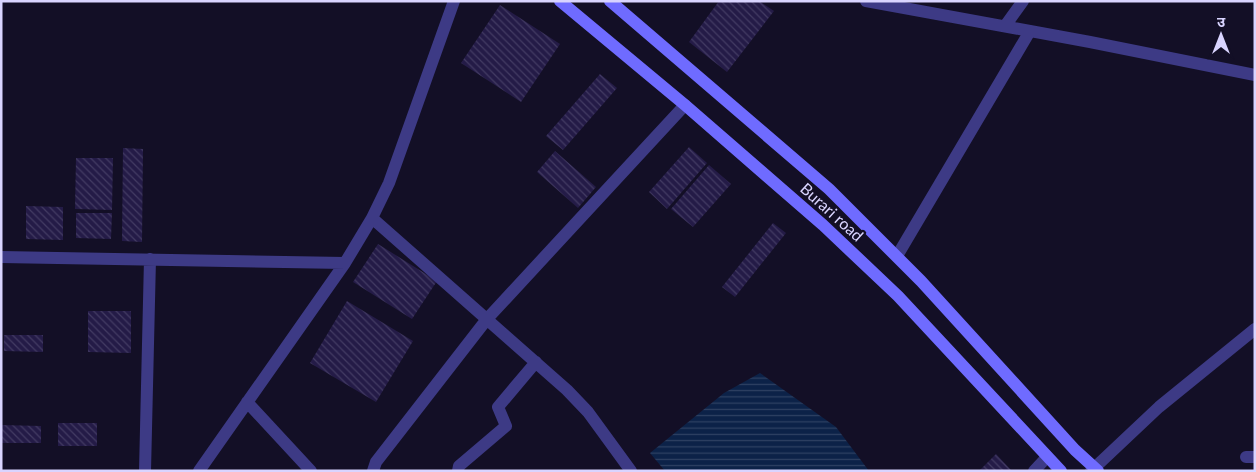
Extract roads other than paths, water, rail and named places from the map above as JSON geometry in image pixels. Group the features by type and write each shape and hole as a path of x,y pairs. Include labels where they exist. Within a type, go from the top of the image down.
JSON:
{"main road":[{"name":"Burari road","path":"560,1 823,225 898,296 1060,471"},
{"name":"Burari road","path":"610,1 829,189 897,256 980,343 1095,470"}],"street":[{"path":"199,471 345,263 372,218 389,183 454,1"},
{"path":"866,1 1255,75"},
{"path":"1005,26 1023,1"},
{"path":"897,256 1030,31"},
{"path":"373,471 376,462 487,319 684,105"},
{"path":"372,218 567,390 588,412 631,471"},
{"path":"1,257 345,263"},
{"path":"145,471 150,259"},
{"path":"1095,470 1159,407 1255,329"},
{"path":"458,471 458,466 506,426 498,407 536,362"},
{"path":"247,402 311,471"},
{"path":"1034,471 1047,457"}],"water":[{"path":"760,373 836,427 869,471 665,471 650,453 724,393"}]}
